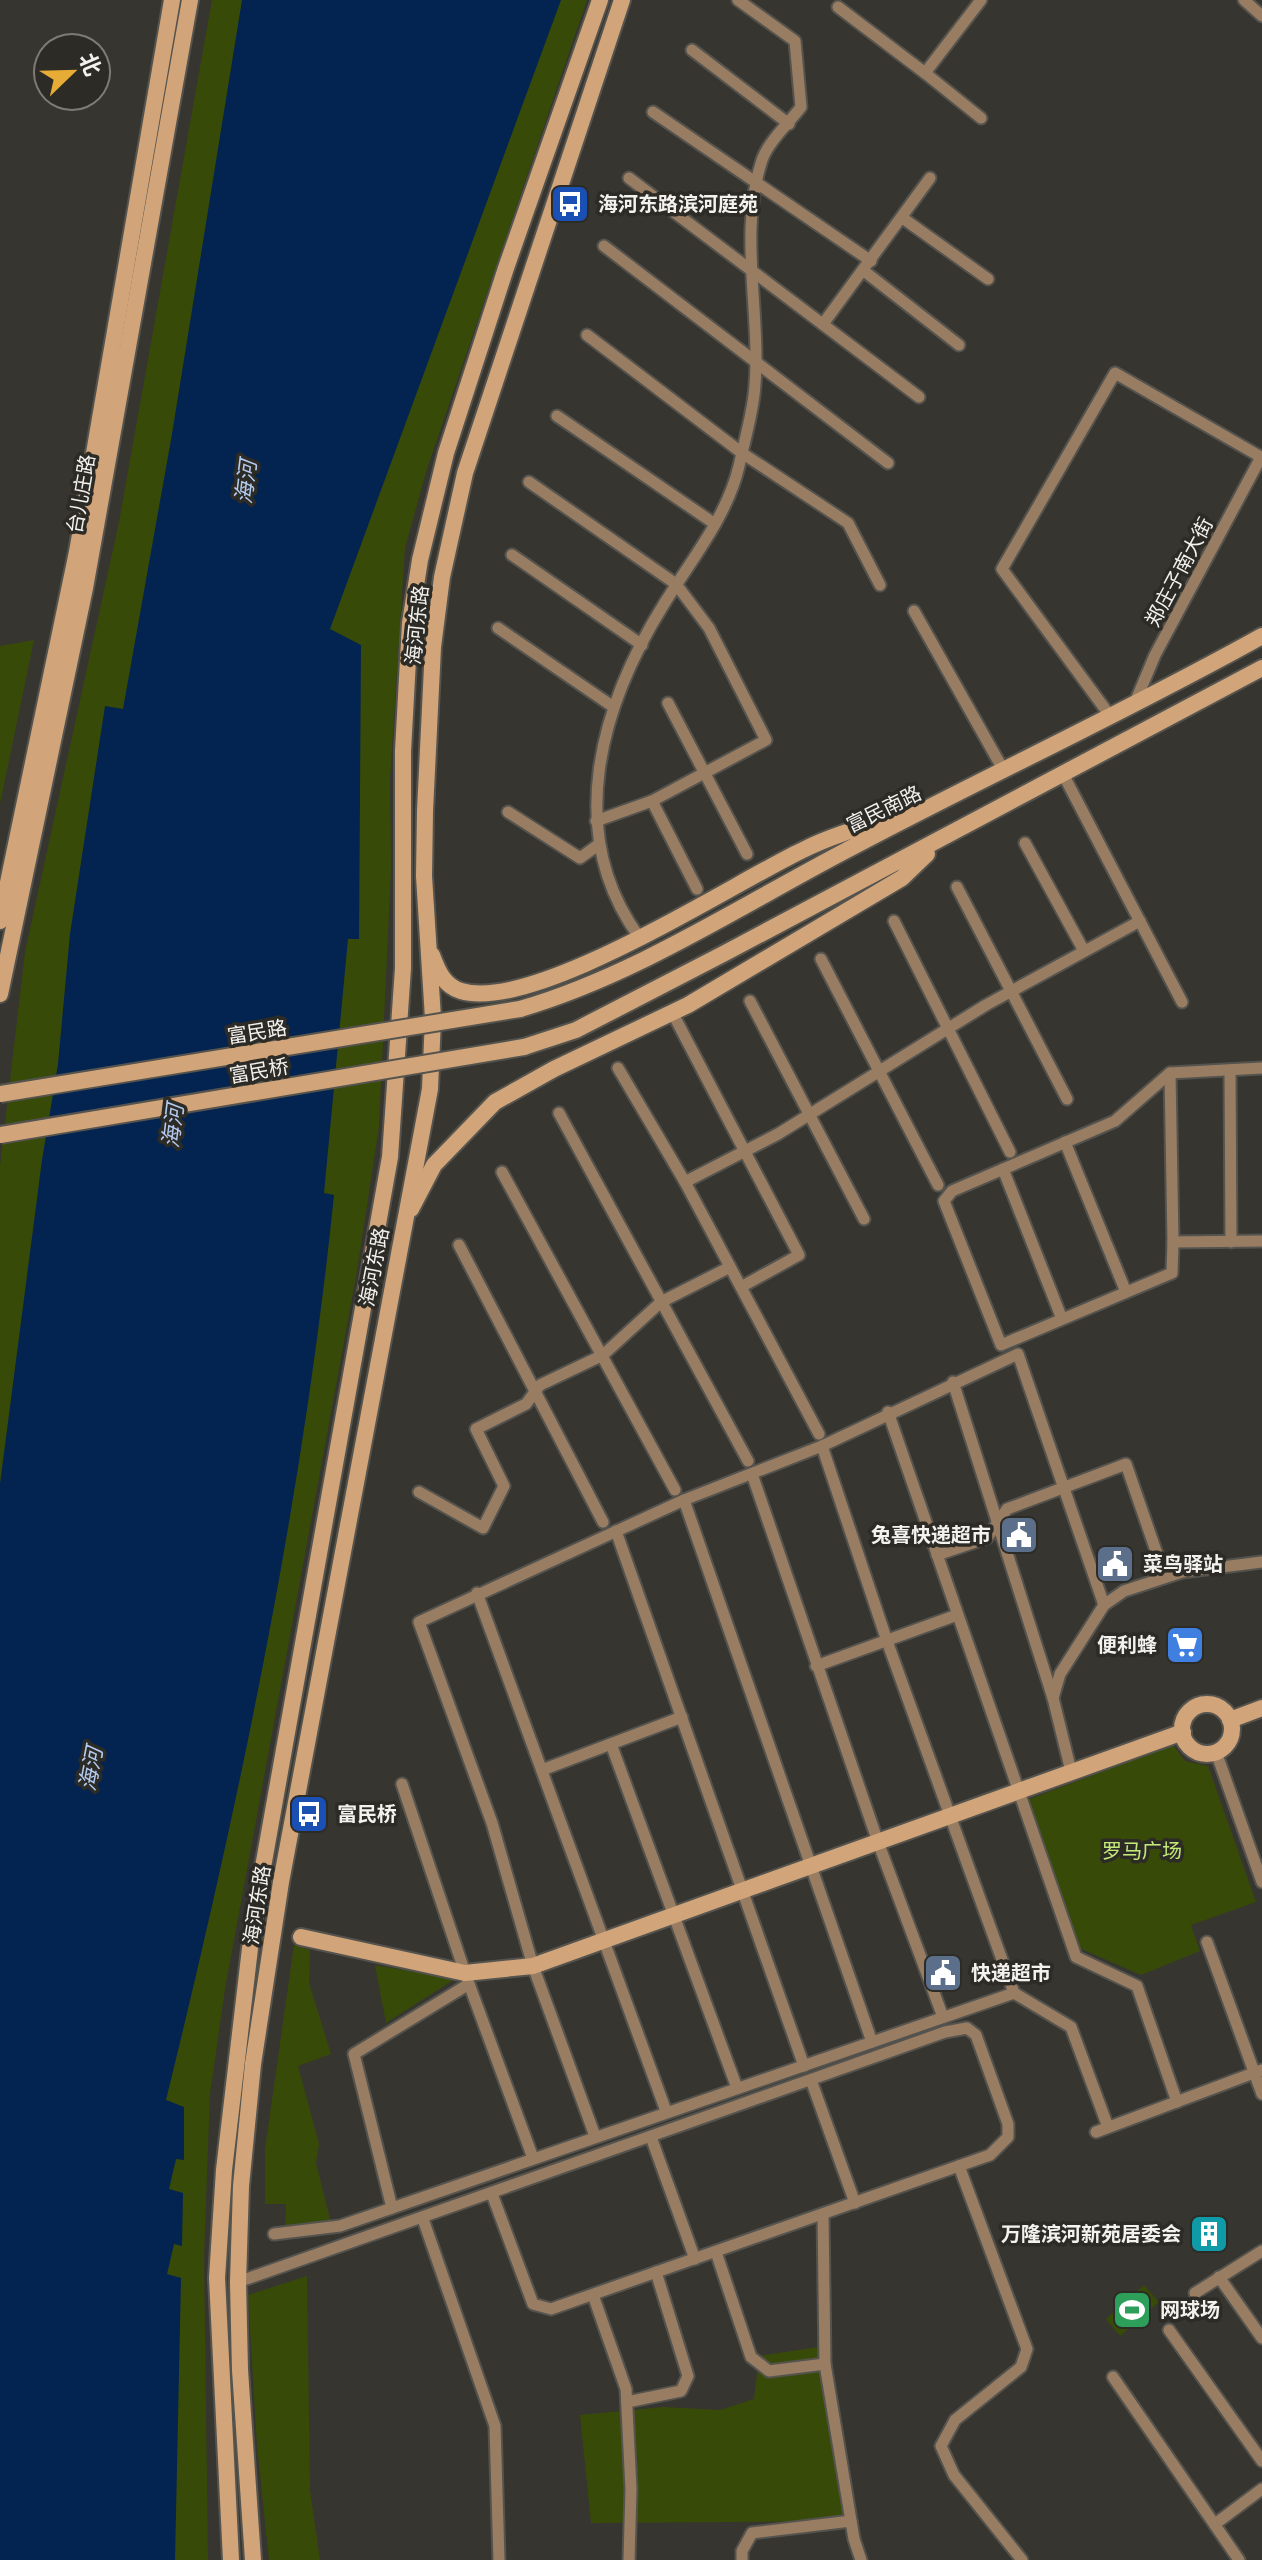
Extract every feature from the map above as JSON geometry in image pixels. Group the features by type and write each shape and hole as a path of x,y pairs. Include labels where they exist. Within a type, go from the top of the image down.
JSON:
{"main road":[{"name":"台儿庄路","path":"0,921 77,552 172,0"},
{"name":"台儿庄路","path":"0,994 85,588 190,0"},
{"name":"海河东路","path":"231,2560 217,2278 224,2170 253,1923 390,1157 403,968 403,751 410,623 420,560 446,453 506,268 600,0"},
{"name":"海河东路","path":"253,2560 240,2370 238,2282 241,2186 273,1930 401,1229 430,1089 433,1018 424,876 427,738 442,577 465,473 622,0"},
{"name":"富民南路","path":"520,1009 580,989 636,962 1134,706 1262,636"},
{"path":"401,1229 434,1165 495,1102 672,1012 902,878 941,841 1262,668"},
{"path":"427,938 446,984 462,992 483,992 565,974 802,850 866,826 924,812"},
{"name":"富民桥","path":"0,1135 524,1047 576,1030 941,841"},
{"name":"富民路","path":"0,1094 520,1009"},
{"path":"1205,1704 1220,1708 1230,1720 1228,1742 1216,1752 1195,1750 1183,1732 1191,1710 1205,1704"},
{"path":"1230,1720 1262,1708"},
{"path":"301,1937 467,1978 533,1966 1183,1732"}],"street":[{"path":"639,937 609,887 598,845 596,821 600,758 612,706 642,645 734,487 754,394 756,182 763,157 801,107 795,41 738,0"},
{"path":"925,73 981,0"},
{"path":"1244,0 1262,16"},
{"path":"838,7 981,118"},
{"path":"692,50 789,124"},
{"path":"653,112 756,182 867,266 959,345"},
{"path":"629,178 919,397"},
{"path":"823,324 904,219 930,178"},
{"path":"904,219 988,279"},
{"path":"604,246 888,463"},
{"path":"587,335 742,453 848,523 880,585"},
{"path":"1111,717 1002,569 1024,530 1115,373 1261,457"},
{"path":"557,416 715,524"},
{"name":"郑庄子南大街","path":"1134,706 1155,655 1261,457"},
{"path":"529,482 676,584 709,628 766,740 652,801 596,821"},
{"path":"512,555 642,645"},
{"path":"914,611 1004,771"},
{"path":"498,628 612,706"},
{"path":"668,703 747,854"},
{"path":"1063,774 1182,1002"},
{"path":"652,801 697,889"},
{"path":"508,812 580,858 598,845"},
{"path":"1025,843 1084,951"},
{"path":"957,887 1067,1099"},
{"path":"894,921 1010,1152"},
{"path":"685,1182 808,1116 1011,991 1140,921"},
{"path":"821,959 938,1185"},
{"path":"750,1001 864,1219"},
{"path":"672,1012 799,1255 741,1287"},
{"path":"618,1068 685,1182 819,1434"},
{"path":"1170,1073 1172,1273 1001,1345 944,1201 952,1191 1115,1121 1170,1073 1262,1068"},
{"path":"1230,1070 1231,1242"},
{"path":"559,1113 748,1461"},
{"path":"1065,1142 1126,1292"},
{"path":"1003,1169 1062,1319"},
{"path":"502,1172 675,1490"},
{"path":"1173,1242 1262,1241"},
{"path":"459,1245 603,1522"},
{"path":"419,1492 483,1528 504,1486 476,1429 526,1404 540,1385 603,1355 661,1302 730,1267"},
{"path":"595,2136 533,1966 492,1823 419,1622 684,1500 822,1446 888,1412 1018,1354 1104,1605"},
{"path":"953,1382 1053,1698 1071,1771"},
{"path":"888,1412 1076,1957 1137,1986 1177,2102"},
{"path":"822,1446 887,1641 1014,1993 1071,2027 1108,2127"},
{"path":"937,1555 987,1538 1007,1509 1126,1464 1165,1577"},
{"path":"752,1474 816,1666 943,2017"},
{"path":"684,1500 808,1867 872,2042"},
{"path":"616,1531 804,2066"},
{"path":"1053,1698 1060,1674 1104,1605 1124,1591 1165,1577 1262,1562"},
{"path":"477,1593 666,2111"},
{"path":"816,1666 957,1615"},
{"path":"542,1770 682,1717"},
{"path":"611,1744 737,2088"},
{"path":"1216,1752 1262,1882"},
{"path":"402,1784 467,1978 533,2158"},
{"path":"1207,1942 1258,2072 1262,2094"},
{"path":"392,2208 354,2054 467,1978"},
{"path":"274,2234 340,2226 1014,1993"},
{"path":"238,2282 945,2032 967,2028 984,2049 1008,2124 1008,2137 990,2155 551,2309 533,2304 492,2194"},
{"path":"1096,2132 1258,2072"},
{"path":"811,2080 855,2203"},
{"path":"651,2137 695,2259"},
{"path":"959,2166 1027,2349 1021,2367 955,2420 941,2446 954,2475 1022,2560"},
{"path":"823,2214 825,2364 851,2521 861,2560"},
{"path":"423,2219 495,2426 499,2560"},
{"path":"1195,2293 1262,2251"},
{"path":"716,2252 751,2357 769,2371 825,2364"},
{"path":"627,2402 681,2391 688,2376 656,2272"},
{"path":"1219,2277 1262,2338"},
{"path":"593,2295 626,2389 629,2560"},
{"path":"1169,2330 1262,2461"},
{"path":"1113,2377 1239,2560"},
{"path":"1215,2524 1262,2489"},
{"path":"742,2560 742,2551 752,2533 851,2521"}],"green space":[{"path":"212,0 587,0 426,472 405,548 390,779 391,869 379,1126 357,1271 225,1989 210,2094 204,2256 208,2560 0,2560 0,1166 25,952 119,522"},
{"path":"34,640 0,804 0,646"},
{"name":"罗马广场","path":"1173,1745 1185,1761 1208,1766 1256,1902 1191,1925 1200,1951 1141,1975 1079,1948 1027,1800"},
{"path":"294,1945 310,1950 309,1983 331,2054 298,2066 319,2144 316,2163 332,2227 296,2238 285,2237 286,2204 265,2204 265,2149"},
{"path":"375,1965 455,1979 386,2023"},
{"path":"307,2276 310,2490 320,2560 269,2560 257,2446 248,2295"},
{"name":"网球场","path":"1144,2285 1159,2302 1120,2336 1106,2319"},
{"path":"818,2347 844,2521 591,2523 580,2415 664,2407 720,2410 754,2399 759,2356"}],"water":[{"name":"海河","path":"242,0 561,0 330,629 361,645 359,939 348,939 324,1193 334,1195 305,1423 243,1764 166,2100 184,2107 184,2160 176,2159 169,2189 183,2193 182,2246 174,2244 167,2274 181,2278 175,2560 0,2560 0,1484 42,1160 58,1064 70,934 105,706 123,709 172,434"}],"place":[{"name":"海河东路滨河庭苑","path":"570,204"},
{"name":"兔喜快递超市","path":"1019,1535"},
{"name":"菜鸟驿站","path":"1115,1564"},
{"name":"便利蜂","path":"1185,1645"},
{"name":"富民桥","path":"309,1814"},
{"name":"快递超市","path":"943,1973"},
{"name":"万隆滨河新苑居委会","path":"1209,2234"},
{"name":"网球场","path":"1132,2310"}]}
